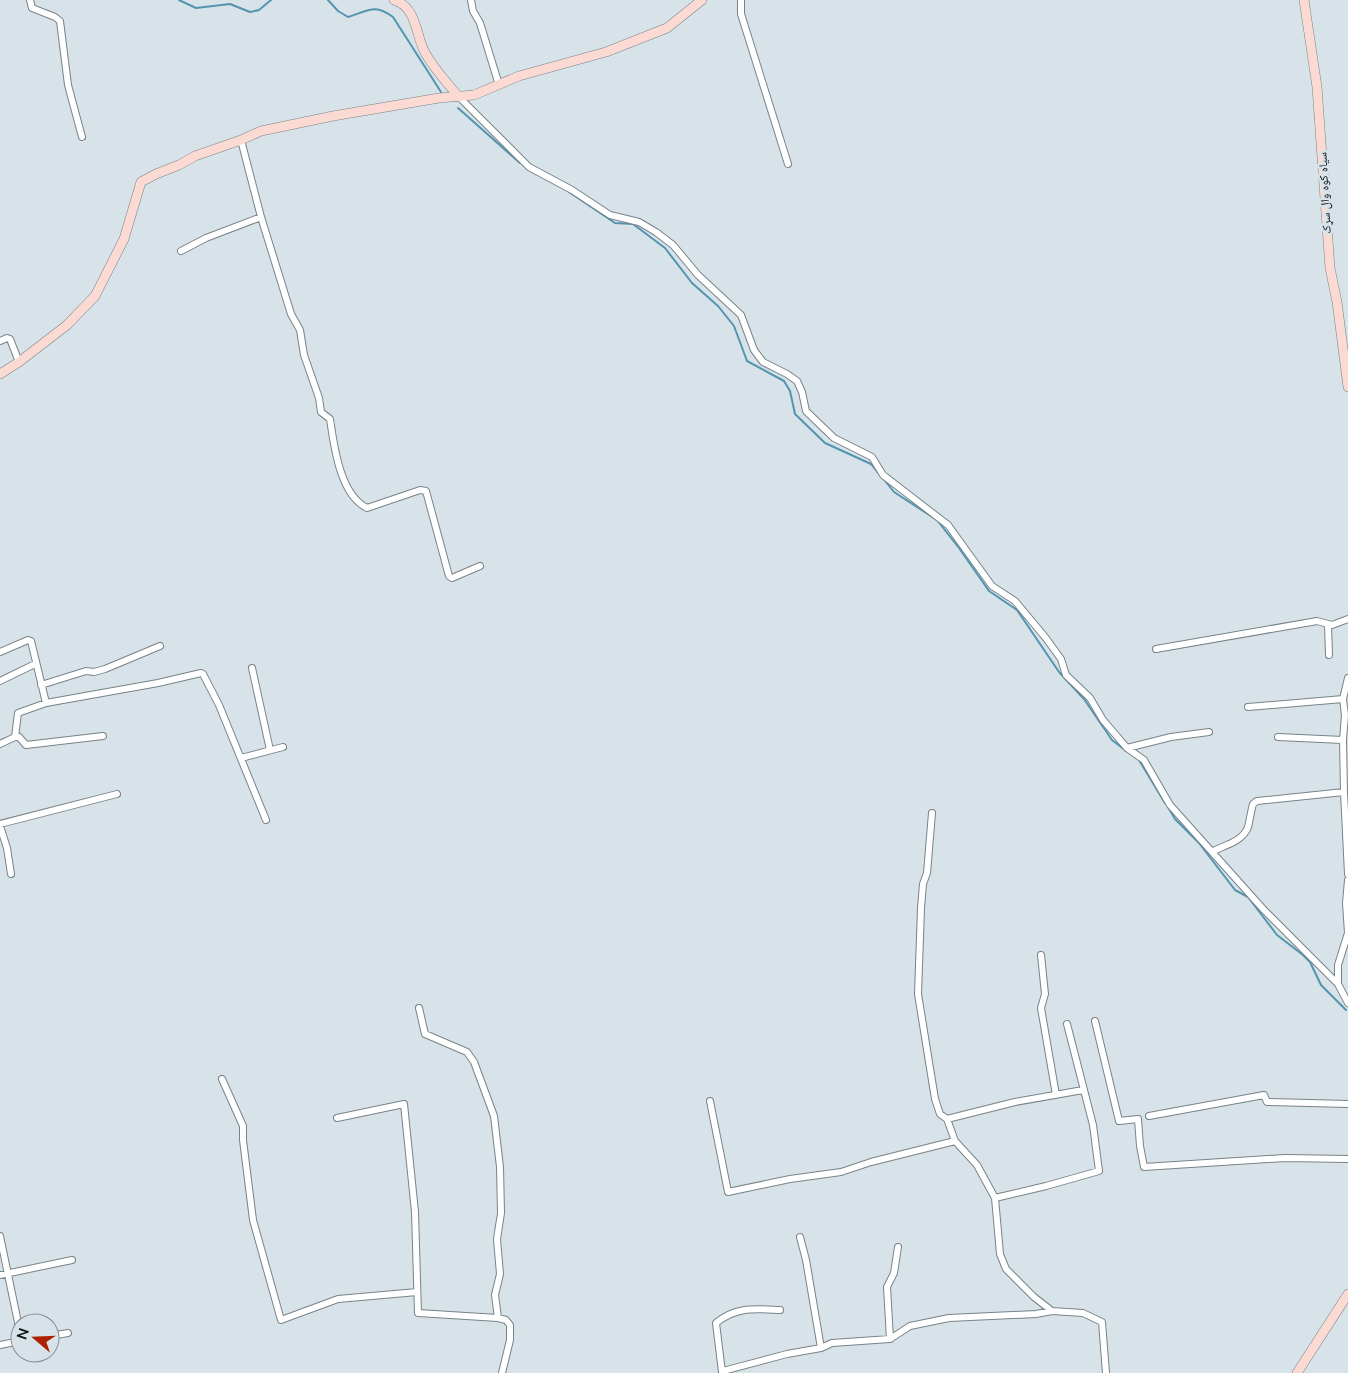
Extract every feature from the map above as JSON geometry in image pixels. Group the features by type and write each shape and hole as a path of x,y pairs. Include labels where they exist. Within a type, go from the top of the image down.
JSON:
{"street":[{"path":"30,0 32,8 55,17 60,21 68,85 82,137"},
{"path":"394,0 406,8 412,15 425,54 459,98 529,167 572,190 610,215 639,222 673,245 698,275 741,315 754,350 763,362 787,374 797,382 802,392 806,411 834,438 872,457 884,475 948,525 992,586 1015,601 1045,637 1061,659 1066,675 1090,698 1104,720 1127,748 1144,760 1170,804 1213,850 1264,910 1338,984 1348,1004"},
{"path":"471,0 473,11 480,23 499,85"},
{"path":"0,374 67,326 95,296 124,239 141,182 156,174 195,156 241,140 260,131 333,116 439,98 459,98 474,95 519,76 606,52 667,28 702,0"},
{"path":"741,0 741,14 788,164"},
{"name":"سیاه کوه وال سړک","path":"1304,0 1317,87 1330,268 1337,302 1348,386"},
{"path":"241,140 261,217 291,314 300,330 304,355 321,412 330,420 343,481 352,496 362,506 367,508 420,490 426,491 449,576 452,578 480,566"},
{"path":"181,251 206,238 261,217"},
{"path":"0,341 7,338 10,339 19,362"},
{"path":"1156,649 1317,621 1328,625 1348,619"},
{"path":"1328,625 1329,655"},
{"path":"0,652 29,640 46,703"},
{"path":"41,685 86,671 94,672 105,669 160,646"},
{"path":"0,681 35,664"},
{"path":"252,668 270,750"},
{"path":"14,737 18,713 46,703 123,690 200,673 203,674 219,705 266,820"},
{"path":"1348,678 1343,699 1345,715 1343,740 1344,792 1348,874"},
{"path":"1248,707 1343,699"},
{"path":"1127,748 1171,737 1209,732"},
{"path":"0,744 14,737 19,737 26,745 104,736"},
{"path":"1278,737 1343,740"},
{"path":"241,758 283,747"},
{"path":"1213,850 1238,840 1243,836 1248,828 1254,804 1257,801 1344,792"},
{"path":"11,874 7,848 0,825 117,794"},
{"path":"932,813 927,873 923,884 921,908 918,994 935,1099 940,1114 947,1119 955,1141 977,1165 995,1198 1000,1254 1006,1269 1034,1297 1052,1311"},
{"path":"1338,984 1338,965 1348,933 1346,903 1348,880"},
{"path":"1041,955 1045,994 1041,1008 1056,1095"},
{"path":"420,1008 424,1034 467,1052 474,1062 494,1116 500,1167 502,1213 498,1239 500,1274 495,1295 498,1318"},
{"path":"1095,1021 1119,1121 1138,1119 1144,1167 1285,1158 1348,1159"},
{"path":"995,1198 1099,1171 1087,1099 1083,1090 1068,1024"},
{"path":"222,1079 242,1126 253,1220 281,1320 338,1298 417,1292"},
{"path":"947,1119 1015,1102 1083,1090"},
{"path":"1149,1116 1264,1095 1267,1102 1348,1104"},
{"path":"710,1101 728,1192 790,1179 841,1172 955,1141"},
{"path":"337,1118 404,1104 415,1212 418,1314 506,1320 510,1325 510,1340 502,1373"},
{"path":"0,1236 16,1313"},
{"path":"800,1237 806,1260 821,1348"},
{"path":"890,1339 887,1287 894,1273 898,1247"},
{"path":"0,1275 72,1260"},
{"path":"1297,1373 1348,1294"},
{"path":"780,1310 751,1308 723,1317 716,1323 722,1372 787,1354 821,1348 832,1343 890,1339 910,1326 949,1318 1036,1314 1052,1311 1084,1313 1102,1322 1106,1373"},
{"path":"60,1334 68,1333"}],"waterway":[{"path":"179,0 196,8 230,4 250,12 259,10 271,0"},
{"path":"328,0 338,11 348,17 376,9 393,17 441,92"},
{"path":"458,108 520,163"},
{"path":"569,192 615,223 633,224 665,248 692,283 718,306 734,326 747,361 784,381 790,391 795,414 825,443 871,464 879,474"},
{"path":"882,477 894,492 937,520 989,591 1017,610 1059,672 1084,699 1112,740 1125,750"},
{"path":"1139,760 1165,803"},
{"path":"1168,807 1175,819 1199,843 1235,890 1248,897 1277,935 1310,962 1321,985 1346,1010"}]}
